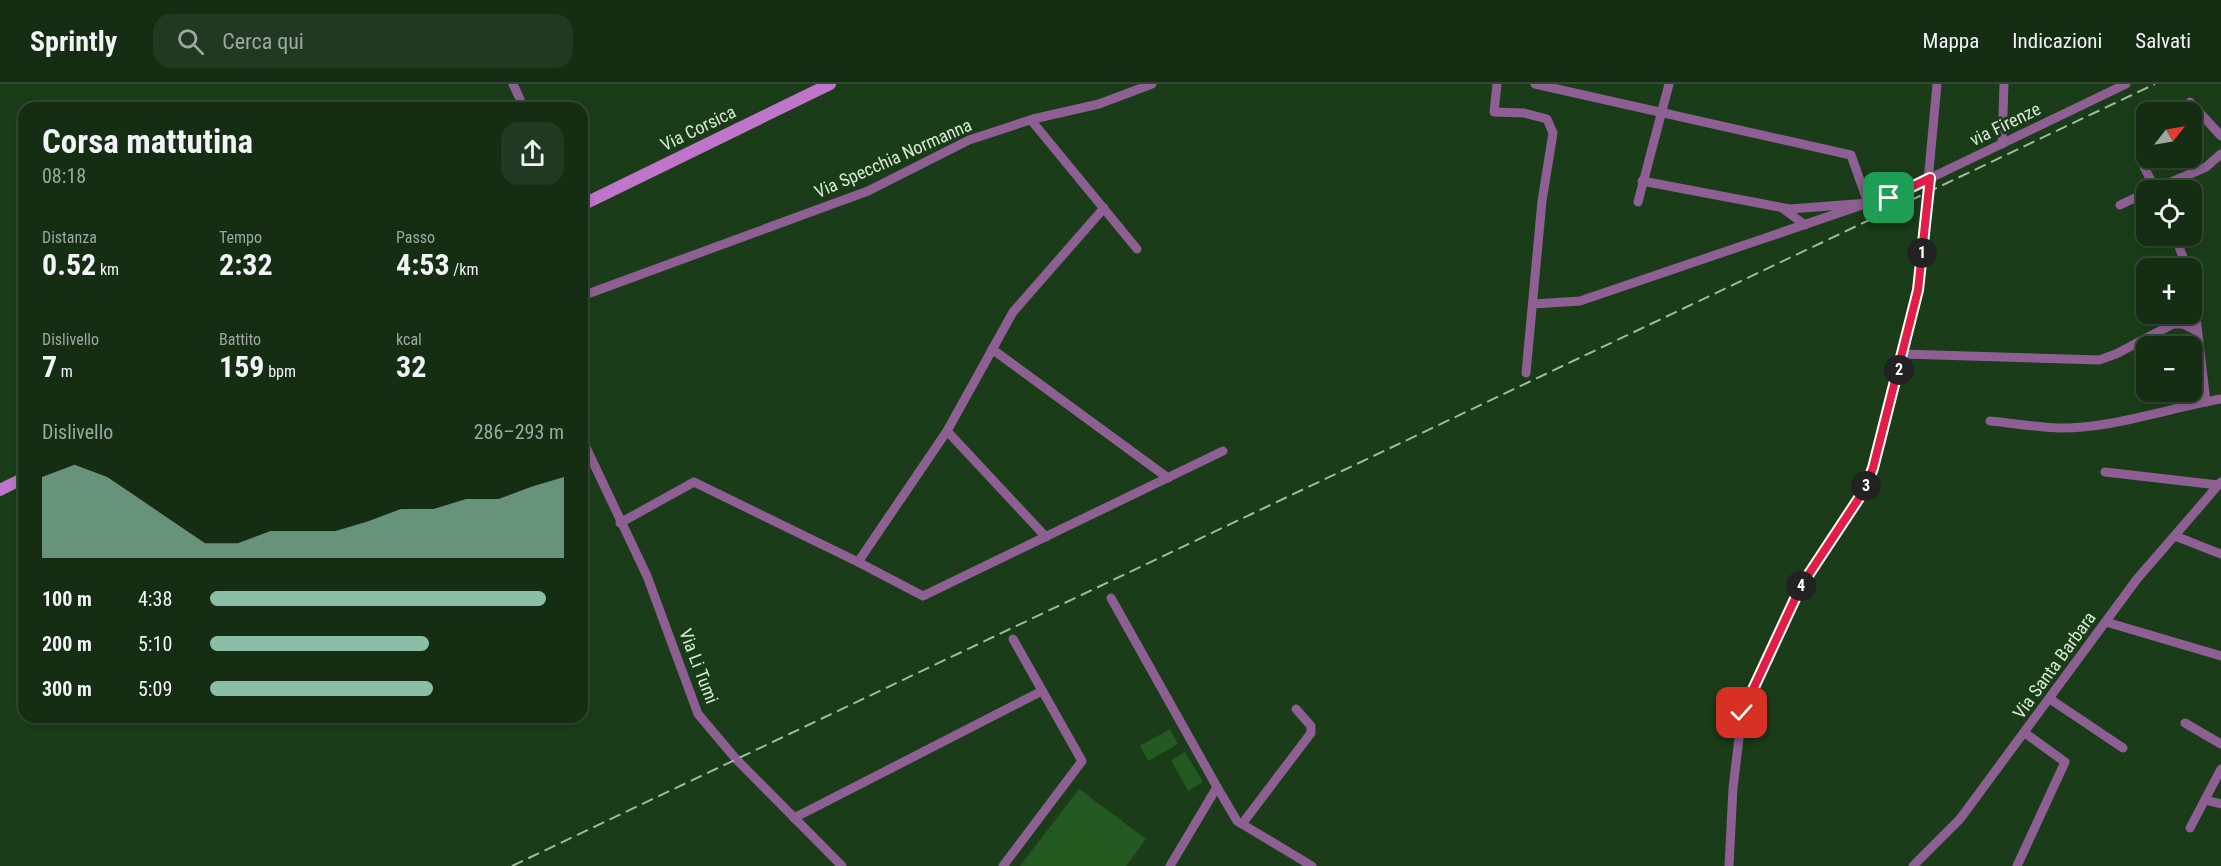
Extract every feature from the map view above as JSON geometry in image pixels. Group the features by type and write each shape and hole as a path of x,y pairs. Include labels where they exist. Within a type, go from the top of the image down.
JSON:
{"main road":[{"name":"Via Corsica","path":"588,202 831,84"},
{"path":"0,490 18,481"}],"street":[{"path":"513,84 521,102"},
{"name":"Via Specchia Normanna","path":"588,294 868,190 969,140 1031,120 1099,104 1152,84"},
{"path":"1497,84 1494,112 1524,113 1547,119 1553,133 1542,201 1526,373"},
{"path":"1534,84 1851,155 1868,203"},
{"path":"1638,202 1669,84"},
{"path":"1729,866 1733,788 1742,713 1801,586 1865,489 1881,443 1918,290 1937,84"},
{"path":"2002,144 2004,84"},
{"name":"via Firenze","path":"1868,203 1889,198 2115,86 2126,84"},
{"path":"2202,115 2221,136"},
{"path":"1031,120 1137,249"},
{"path":"2177,180 2206,167 2221,154"},
{"path":"1642,181 1790,209 1868,203"},
{"path":"2120,206 2136,199"},
{"path":"1533,304 1580,301 1868,203"},
{"path":"1780,207 1805,225"},
{"path":"858,562 947,431 1012,312 1104,208"},
{"path":"1903,354 2099,360 2173,324 2183,324 2197,331"},
{"path":"2196,324 2206,402"},
{"path":"992,349 1168,478"},
{"path":"1990,421 2059,428 2088,426 2152,415 2221,399"},
{"path":"947,431 1047,537"},
{"path":"620,523 694,483 923,596 1223,451"},
{"name":"Via Li Tumi","path":"588,452 647,576 698,714 736,759 842,866"},
{"path":"2105,472 2220,484"},
{"name":"Via Santa Barbara","path":"1913,866 1960,819 2137,579 2220,484"},
{"path":"2175,536 2221,554"},
{"path":"1111,598 1237,820 1312,866"},
{"path":"2106,622 2221,656"},
{"path":"1003,866 1082,761 1013,639"},
{"path":"794,818 1042,691"},
{"path":"2050,699 2123,748"},
{"path":"1242,824 1311,733 1311,726 1296,710"},
{"path":"2185,723 2221,744"},
{"path":"2017,866 2066,762 2025,733"},
{"path":"2190,828 2221,769"},
{"path":"1170,866 1217,786"},
{"path":"2205,800 2221,804"}],"green space":[{"path":"1170,729 1178,744 1148,761 1140,746"},
{"path":"1185,752 1203,782 1188,791 1171,760"},
{"path":"1079,789 1146,839 1126,866 1020,866"}],"railway":[{"path":"512,866 2155,84"}],"route":[{"path":"1742,713 1778,630 1801,586 1865,489 1881,443 1918,290 1930,178 1889,198"}]}
